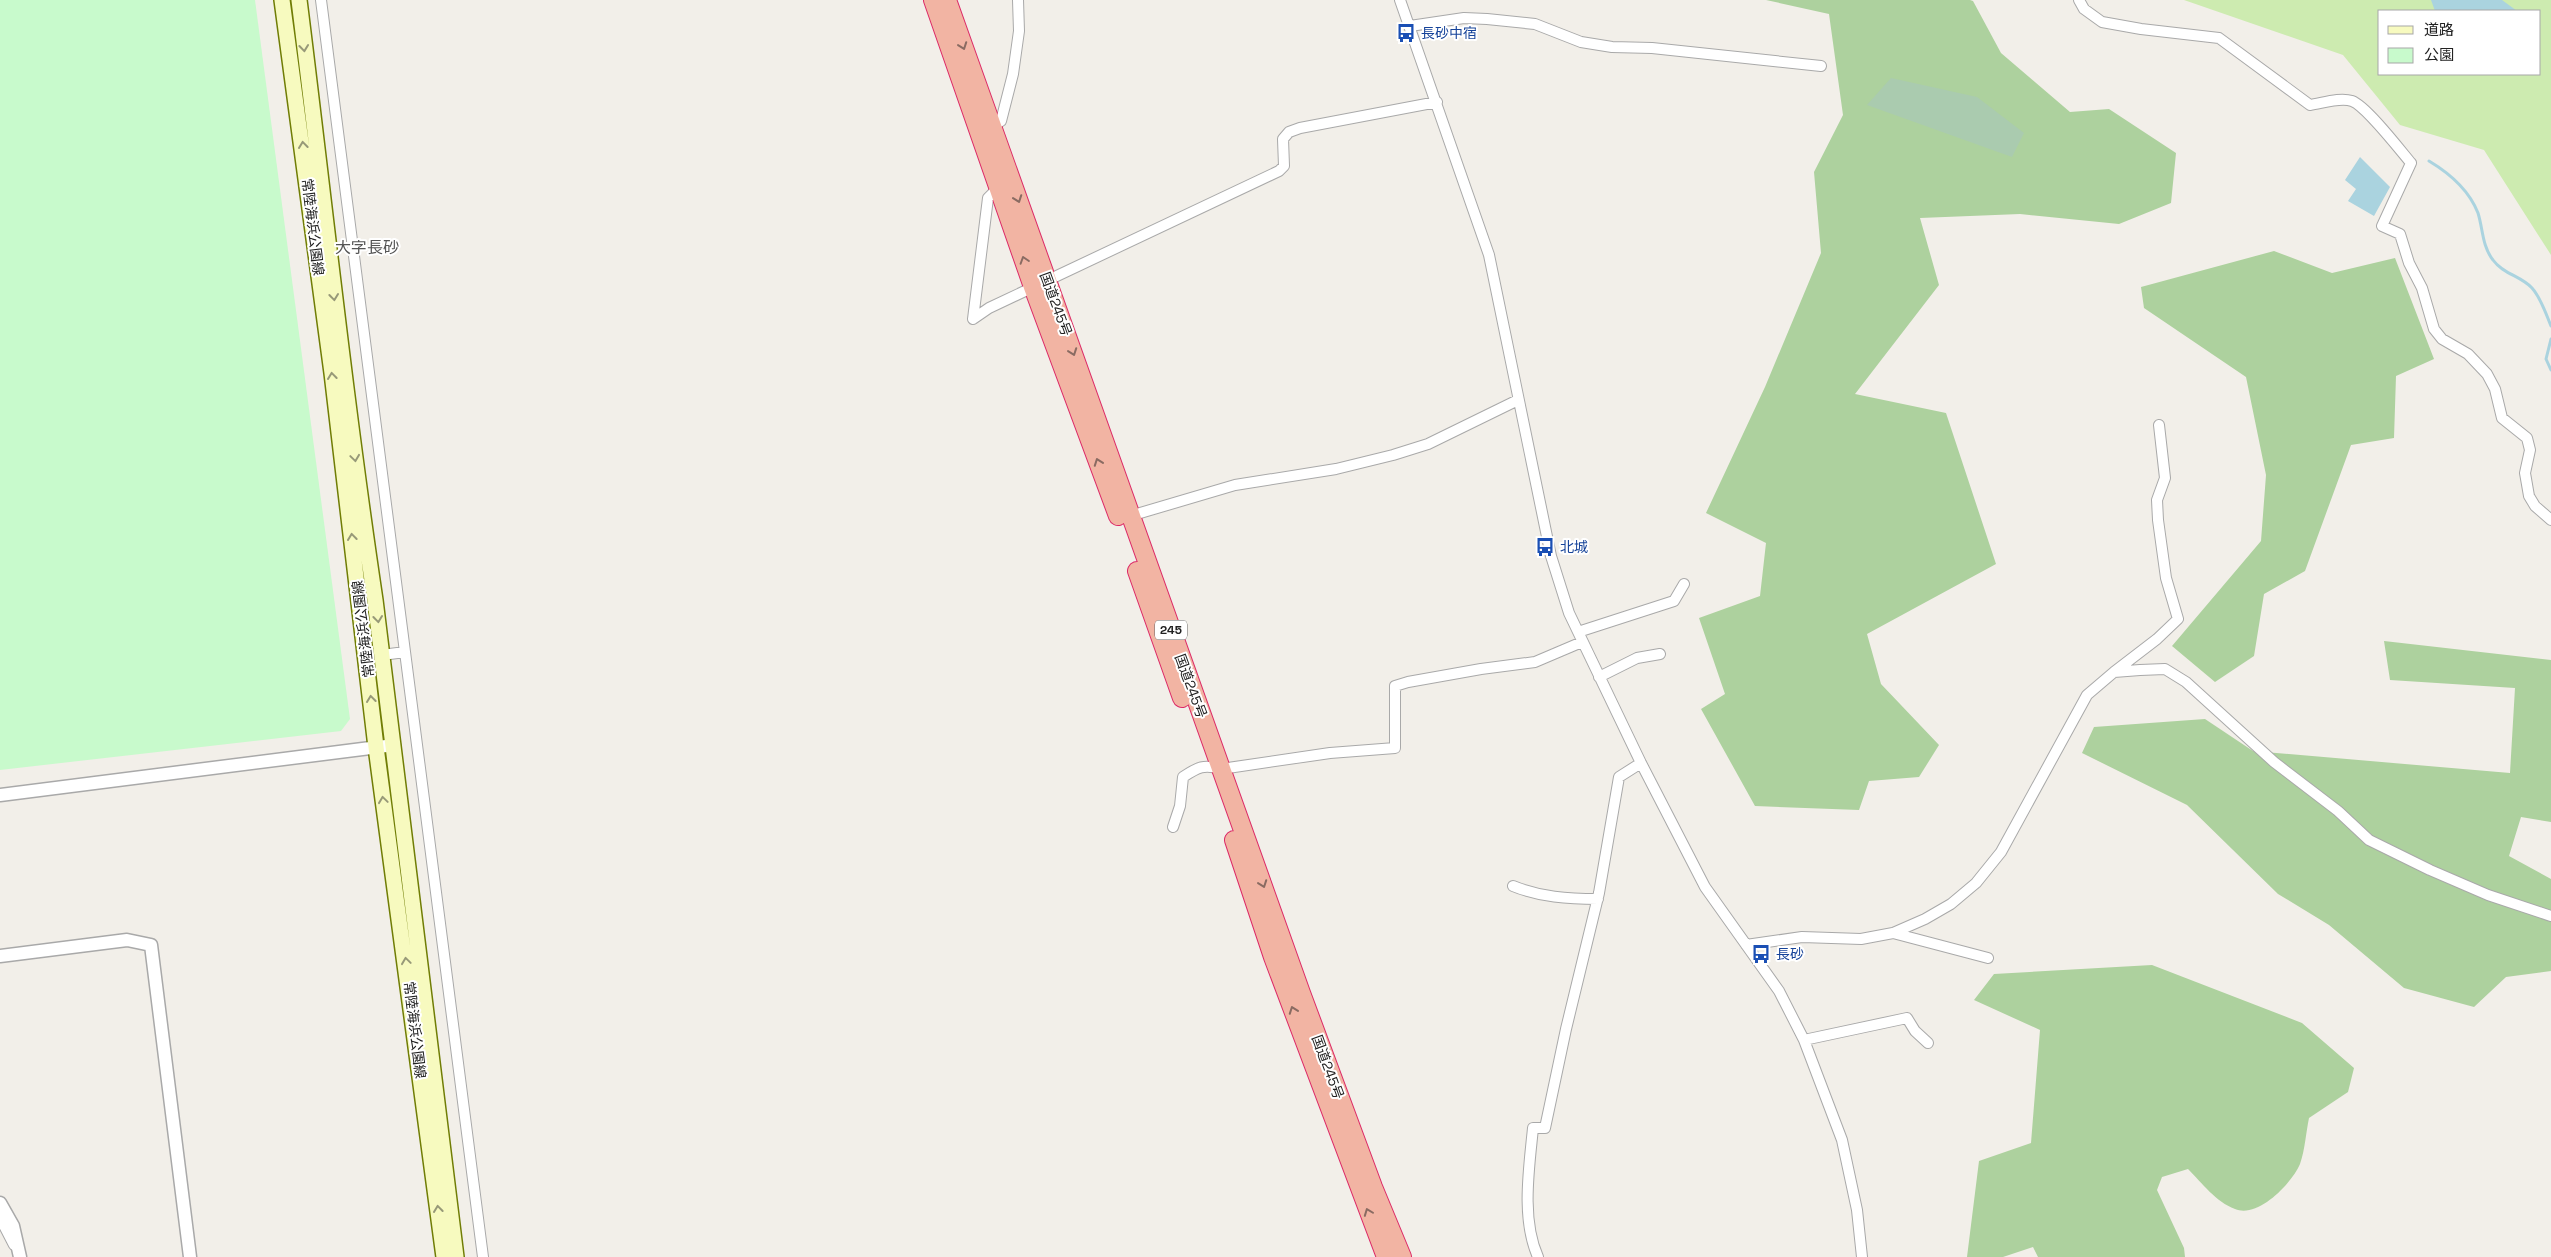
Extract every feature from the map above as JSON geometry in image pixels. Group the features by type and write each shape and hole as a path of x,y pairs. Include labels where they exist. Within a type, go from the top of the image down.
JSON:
{"highway":[{"name":"国道245号","path":"933,0 998,188 1040,283 1130,516 1214,767 1273,957 1386,1257"},
{"name":"国道245号","path":"947,0 993,126 1040,283 1214,767 1346,1116 1402,1257"}],"main road":[{"name":"常陸海浜公園線","path":"282,0 332,373 376,747 444,1257"},
{"name":"常陸海浜公園線","path":"299,0 342,359 394,745 456,1257"}],"street":[{"path":"321,0 483,1257"},
{"path":"993,126 1001,121 1014,74 1019,31 1018,0"},
{"path":"1400,0 1489,255 1550,556 1580,637 1641,763 1705,887 1779,991 1804,1040 1842,1140 1857,1210 1862,1257"},
{"path":"2079,0 2084,9 2102,22 2141,29 2219,38 2310,105 2338,100 2353,101 2376,122 2411,163 2382,226 2400,234 2409,263 2422,288 2434,329 2442,339 2468,354 2487,374 2495,389 2502,418 2527,438 2530,450 2525,473 2529,496 2535,506 2551,520"},
{"path":"1410,26 1464,18 1497,20 1535,24 1581,42 1612,47 1652,48 1821,66"},
{"path":"998,188 988,198 973,319 989,308 1040,283 1279,171 1284,166 1283,139 1289,132 1300,128 1437,102"},
{"path":"1130,516 1235,485 1336,469 1393,455 1428,444 1518,400"},
{"path":"1746,945 1802,937 1861,940 1893,933 1926,919 1951,904 1976,883 2001,852 2087,695 2157,639 2178,619 2166,578 2156,500 2165,478 2159,425"},
{"path":"1173,827 1180,806 1184,777 1199,766 1214,767 1330,753 1395,748 1395,686 1481,669 1535,662 1580,637 1674,601 1684,584"},
{"path":"382,655 405,652"},
{"path":"1599,677 1637,658 1660,654"},
{"path":"2114,672 2164,669 2186,682 2274,762 2338,811 2369,840 2430,870 2488,895 2551,916"},
{"path":"0,795 394,745"},
{"path":"1538,1257 1532,1244 1528,1202 1533,1128 1545,1128 1566,1029 1598,899 1619,777 1641,763"},
{"path":"1513,886 1533,894 1570,899 1598,899"},
{"path":"1893,933 1988,958"},
{"path":"0,956 127,940 151,945 190,1257"},
{"path":"1804,1040 1907,1018 1915,1031 1928,1043"},
{"path":"0,1203 13,1226 20,1256"},
{"path":"0,1218 20,1256"}],"green space":[{"path":"0,0 255,0 350,719 341,731 0,770"},
{"path":"1766,0 1973,1 2001,53 2070,112 2109,109 2176,153 2171,203 2119,224 2020,214 1920,218 1939,285 1855,394 1946,413 1996,564 1867,634 1881,684 1939,745 1919,777 1869,781 1859,810 1755,806 1701,709 1725,694 1699,618 1760,596 1766,543 1706,513 1765,387 1821,253 1814,172 1843,115 1829,14"},
{"path":"2184,0 2551,0 2551,255 2484,150 2400,125 2343,55"},
{"path":"1891,78 1977,97 2024,133 2012,157 1867,105"},
{"path":"2274,251 2332,273 2395,258 2434,359 2396,376 2394,438 2351,445 2305,571 2264,594 2254,656 2215,682 2172,646 2261,541 2266,475 2246,377 2144,308 2141,287"},
{"path":"2384,641 2551,660 2551,822 2521,817 2509,856 2551,879 2551,971 2506,977 2474,1007 2404,988 2329,925 2278,894 2187,805 2082,753 2094,727 2205,719 2253,751 2510,773 2515,688 2390,680"},
{"path":"2152,965 2302,1023 2354,1068 2348,1092 2309,1118 2303,1153 2296,1172 2273,1197 2254,1209 2244,1211 2228,1206 2210,1192 2188,1169 2162,1177 2157,1190 2184,1248 2185,1257 2038,1257 2033,1247 2003,1257 1967,1257 1979,1161 2031,1143 2040,1030 1974,1000 1994,974"}],"water":[{"path":"2431,0 2502,0 2516,10 2435,10"},
{"path":"2360,157 2390,187 2374,216 2348,201 2356,189 2345,180"}],"waterway":[{"path":"2429,161 2444,171 2464,190 2478,213 2489,255 2502,269 2532,288 2541,301 2551,326"},
{"path":"2551,339 2546,359 2551,370"}],"place":[{"name":"長砂中宿","path":"1406,33"},
{"name":"北城","path":"1545,547"},
{"name":"長砂","path":"1761,954"}],"district":[{"name":"大字長砂","path":"367,247"}]}
